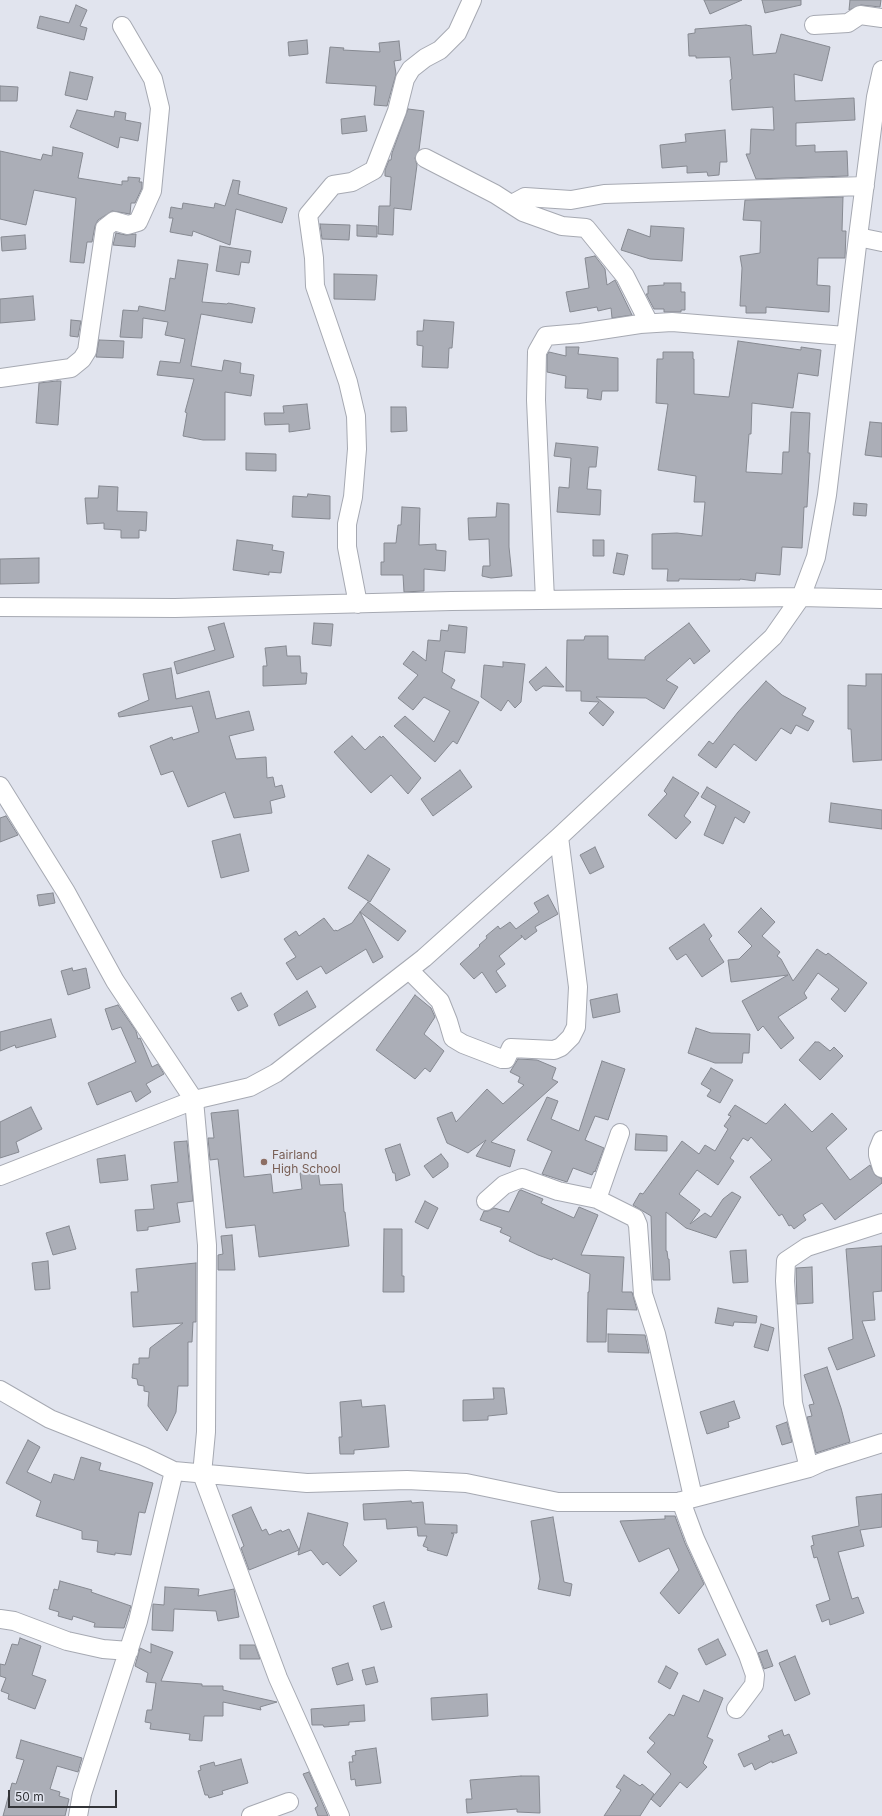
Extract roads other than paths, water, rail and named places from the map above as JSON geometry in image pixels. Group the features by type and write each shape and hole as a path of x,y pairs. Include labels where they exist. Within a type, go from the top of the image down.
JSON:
{"street":[{"path":"358,604 347,547 347,524 353,497 357,449 356,416 348,382 315,286 314,258 308,215 333,185 352,182 374,170 397,111 405,79 411,70 425,58 440,50 457,33 472,0"},
{"path":"814,25 848,23 860,15 882,18"},
{"path":"0,378 71,368 82,359 87,351 105,228 114,222 128,225 138,222 152,192 160,108 153,79 122,26"},
{"path":"0,1176 194,1100 250,1087 276,1073 409,970 558,837 773,637 801,597 816,557 827,495 845,336 876,96 882,70"},
{"path":"426,158 495,194 523,212 562,226 586,228 625,276 649,323"},
{"path":"512,204 525,197 571,200 604,194 865,186"},
{"path":"858,237 882,242"},
{"path":"545,600 536,400 537,352 546,336 581,333 649,323 672,322 845,336"},
{"path":"0,607 176,608 545,600 801,597 882,599"},
{"path":"0,786 66,892 115,980 194,1100 207,1245 206,1432 202,1474 278,1678 340,1816"},
{"path":"409,970 440,1001 453,1038 463,1044 502,1059 506,1058 511,1048 554,1050 561,1047 571,1037 576,1027 578,987 558,837"},
{"path":"597,1199 620,1133"},
{"path":"882,1140 878,1150 878,1155 882,1168"},
{"path":"486,1200 504,1185 522,1178 558,1191 597,1199 635,1218 638,1224 644,1294 656,1334 695,1539 748,1655 755,1675 754,1685 736,1709"},
{"path":"810,1468 793,1403 785,1281 786,1261 807,1247 882,1223"},
{"path":"0,1390 50,1419 143,1456 174,1471 307,1483 407,1480 466,1483 558,1502 687,1499 810,1468 822,1462 882,1443"},
{"path":"78,1816 82,1794 129,1651 148,1583 174,1471"},
{"path":"0,1618 14,1621 67,1641 103,1649 129,1651"},
{"path":"251,1816 289,1802"}],"place":[{"name":"Fairland High School","path":"264,1162"}]}
